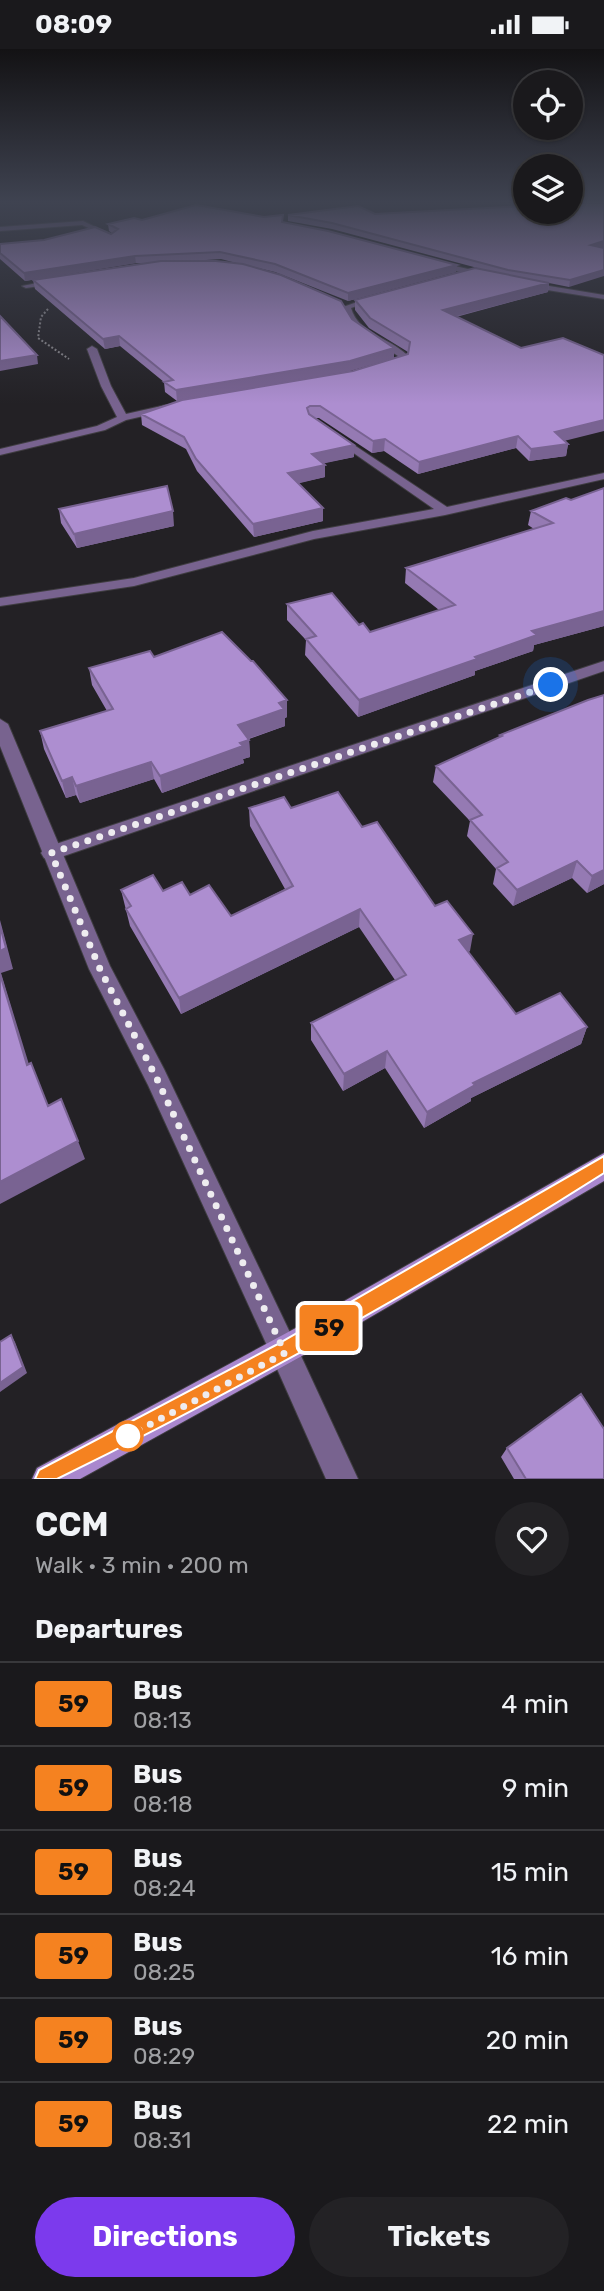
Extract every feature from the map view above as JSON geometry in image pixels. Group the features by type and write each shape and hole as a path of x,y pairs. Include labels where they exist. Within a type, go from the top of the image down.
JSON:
{"main road":[{"path":"48,1479 285,1353 460,1253 604,1166"}],"street":[{"path":"459,270 495,278"},
{"path":"447,281 472,273"},
{"path":"26,286 68,279"},
{"path":"517,283 604,297"},
{"path":"347,307 354,303 391,296"},
{"path":"336,302 347,307 359,330 402,355 403,360 377,370"},
{"path":"92,349 106,386 123,418"},
{"path":"0,452 101,428 123,418 172,406"},
{"path":"324,429 445,511"},
{"path":"0,602 134,582 313,535 445,511 604,476"},
{"path":"51,853 604,666"},
{"path":"0,724 100,969 156,1077 342,1479"}],"path":[{"path":"48,309 41,317 38,338 71,361"}],"building":[{"path":"20,270 45,270 24,273"},
{"path":"102,270 263,270 341,301 352,319 394,348 350,361 176,390 164,382 173,380 119,336 103,339 33,280"},
{"path":"289,270 439,270 348,293"},
{"path":"468,270 484,270 549,283 443,310 521,348 563,338 604,355 604,420 555,432 568,444 531,449 518,436 419,462 385,439 373,441 320,406 310,406 307,408 309,414 354,445 312,454 325,465 288,473 323,508 253,524 196,459 184,437 141,414 182,400 353,371 408,354 410,342 370,318 355,300"},
{"path":"507,270 604,270 570,280 508,270"},
{"path":"0,316 37,355 0,361"},
{"path":"167,486 173,511 74,534 59,509"},
{"path":"604,488 604,611 532,631 537,635 475,657 477,659 359,700 306,639 316,636 287,604 332,593 359,625 363,623 370,632 455,605 406,568 553,523 531,511"},
{"path":"222,632 253,661 287,700 279,703 284,709 238,725 249,740 240,743 243,746 160,776 151,762 76,786 72,777 62,781 40,731 113,709 89,668 150,651 154,657"},
{"path":"604,695 604,870 592,876 577,861 517,890 497,868 508,862 470,820 482,815 436,766 502,736 500,735"},
{"path":"338,792 362,827 377,822 435,906 447,901 473,934 459,940 516,1014 560,993 587,1027 473,1083 475,1085 427,1112 387,1051 344,1074 311,1023 406,975 360,909 179,998 126,909 131,906 121,890 153,875 163,891 182,882 190,895 209,885 231,916 293,886 249,808 284,797 291,808"},
{"path":"0,926 6,948 0,951"},
{"path":"0,974 27,1065 31,1063 48,1106 61,1099 78,1141 0,1182"},
{"path":"11,1335 23,1367 0,1383 0,1342"},
{"path":"581,1394 604,1429 604,1479 526,1479 507,1448"}],"bus line":[{"name":"59","path":"48,1479 285,1353 460,1253 604,1166"}],"route":[{"path":"128,1436 285,1353 156,1077 100,969 51,853 225,792 551,685"}]}
